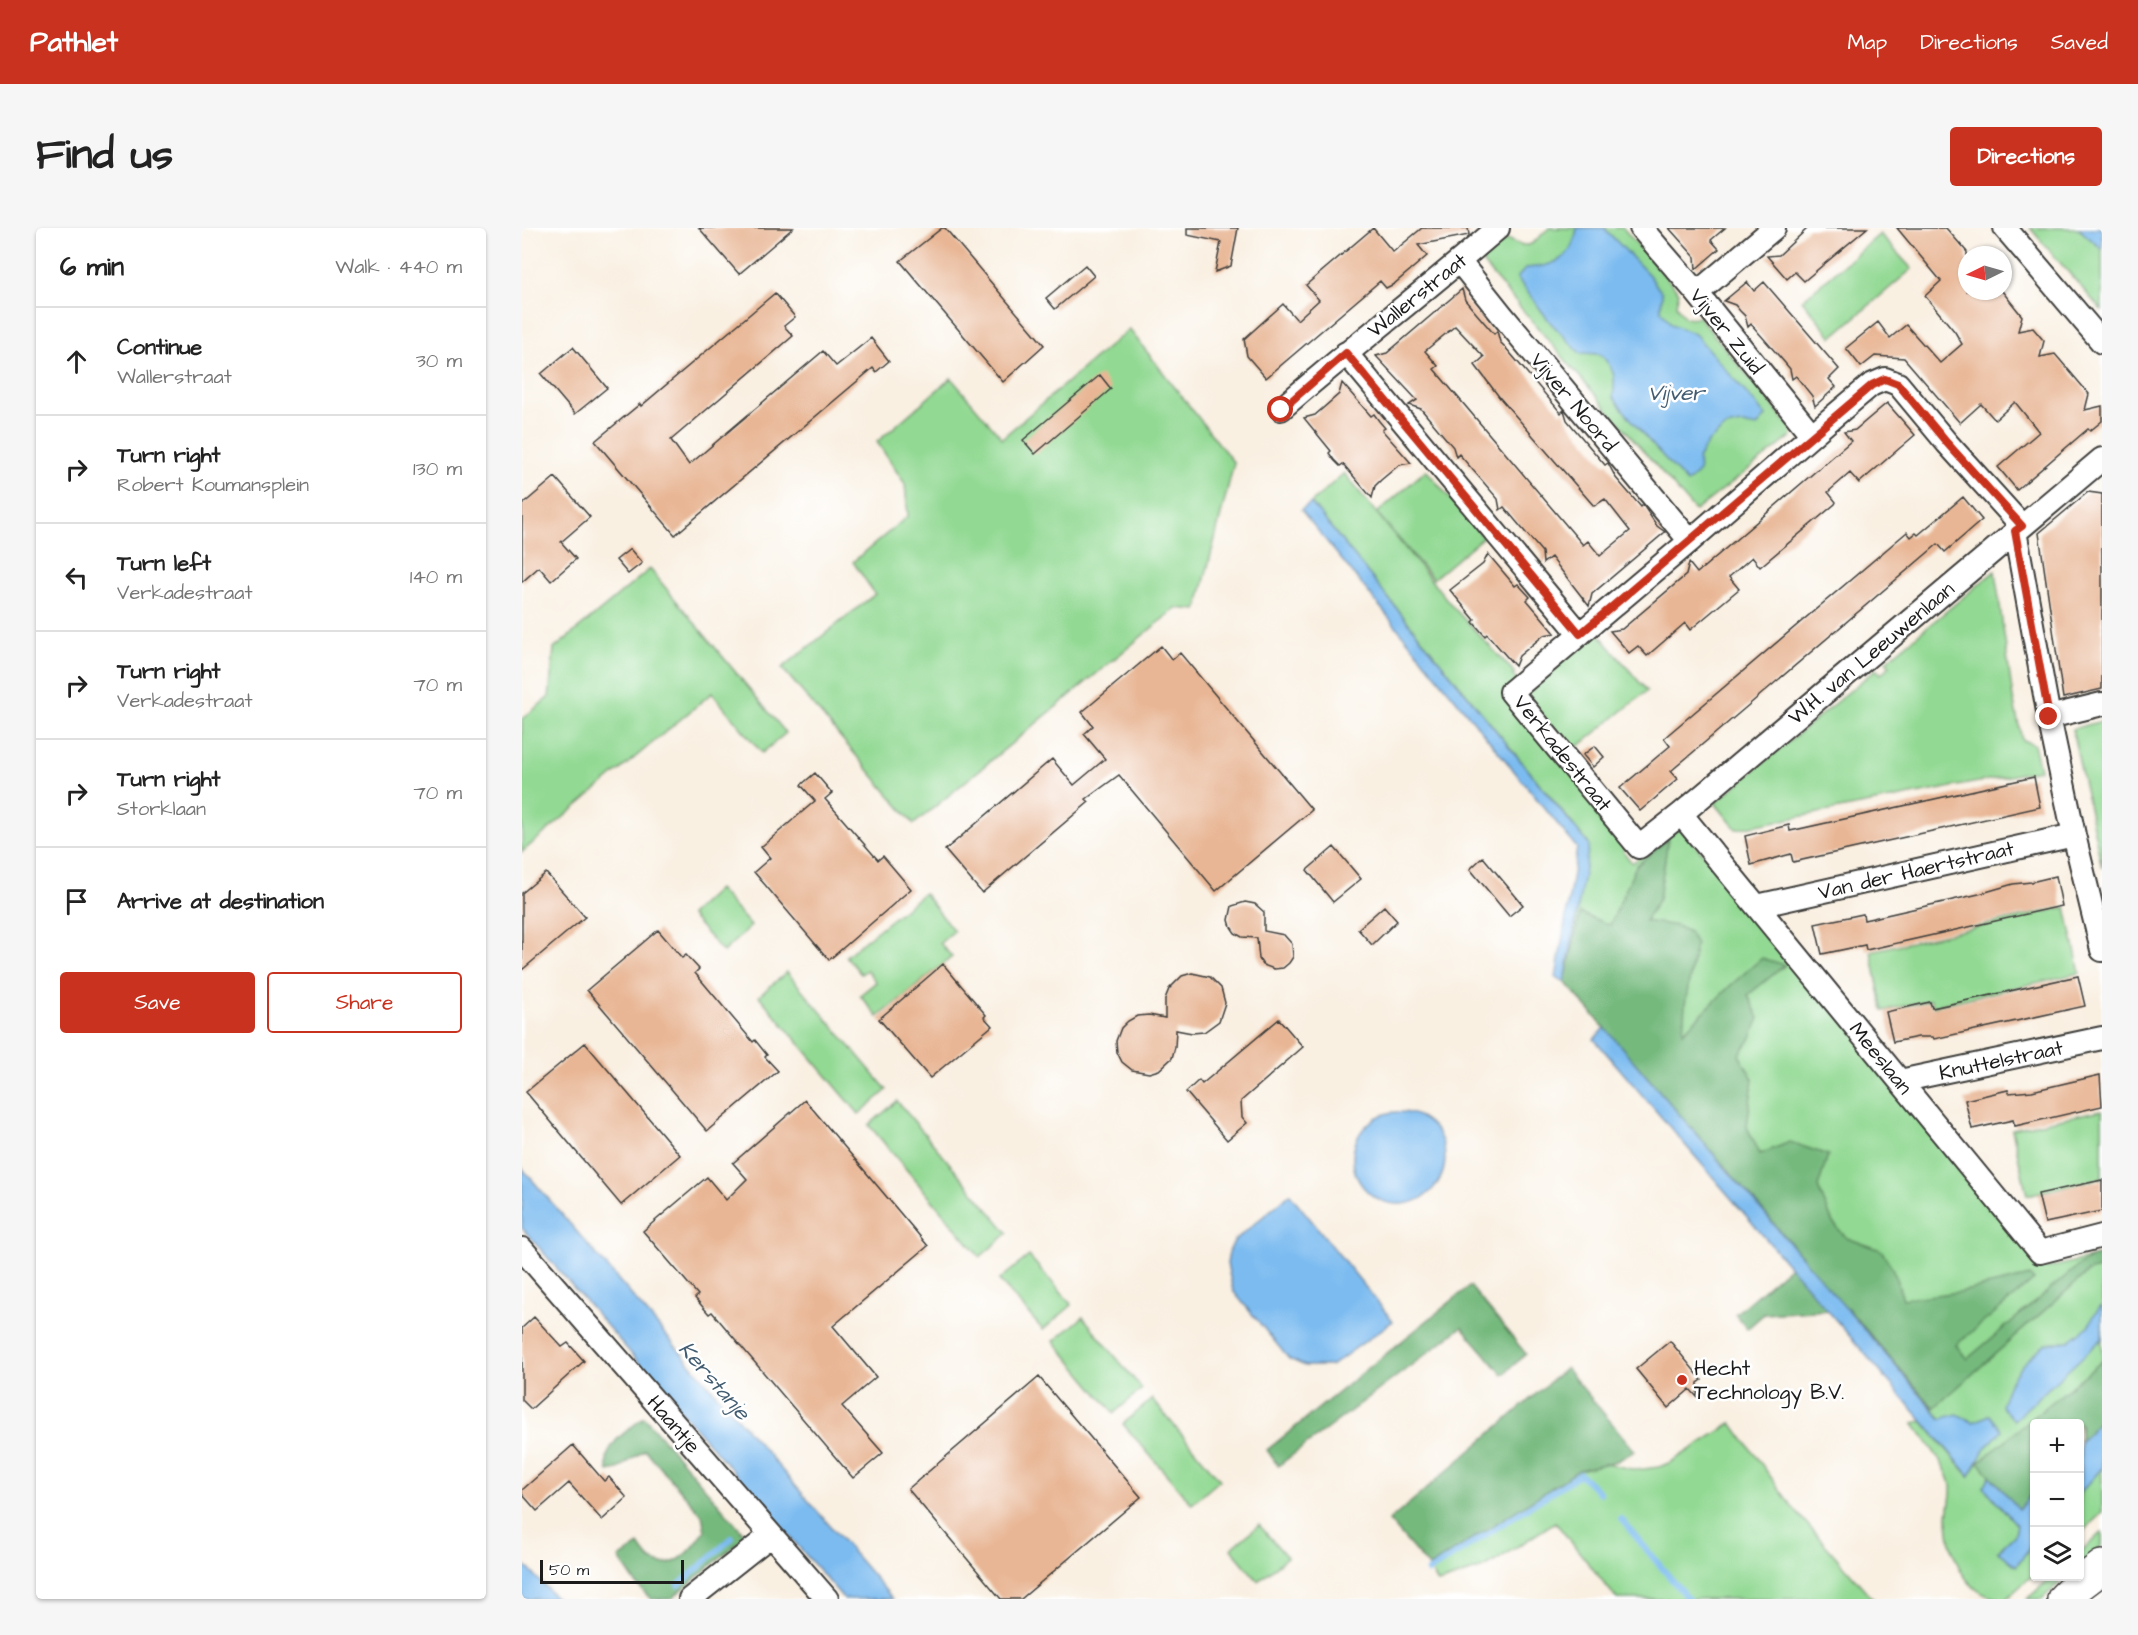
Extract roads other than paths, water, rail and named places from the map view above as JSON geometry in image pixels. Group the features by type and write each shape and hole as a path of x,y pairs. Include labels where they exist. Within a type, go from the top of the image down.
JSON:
{"main road":[{"path":"2064,1599 2102,1567"}],"street":[{"name":"Wallerstraat","path":"1281,410 1497,228"},
{"name":"Vijver Zuid","path":"1641,228 1812,435"},
{"path":"1696,293 1774,228"},
{"path":"2005,228 2102,342"},
{"name":"Vijver Noord","path":"1459,261 1690,542"},
{"path":"1346,353 1580,634"},
{"name":"Verkadestraat","path":"1639,846 1511,692 1690,542 1812,435 1872,385 1885,379 1898,384 2018,529"},
{"name":"W.H. van Leeuwenlaan","path":"1639,846 1681,814 2102,459"},
{"path":"2018,529 2049,717 2102,950"},
{"path":"2049,717 2102,704"},
{"name":"Meeslaan","path":"1681,814 2040,1252 2102,1236"},
{"name":"Van der Haertstraat","path":"1758,906 2074,835"},
{"name":"Knuttelstraat","path":"1900,1081 2102,1038"},
{"name":"Haantje","path":"522,1249 826,1599"},
{"path":"690,1599 771,1535"}],"water":[{"name":"Vijver","path":"1577,228 1604,228 1649,275 1662,293 1661,310 1671,324 1695,334 1766,416 1757,427 1742,424 1726,427 1708,442 1698,459 1699,472 1687,483 1613,397 1613,374 1605,359 1600,354 1580,353 1550,322 1517,278 1526,268 1554,263 1567,254 1575,239"},
{"path":"2078,228 2102,228 2102,249"},
{"path":"1311,503 1589,845 1565,982 1556,978 1577,848 1301,510"},
{"path":"1605,1028 1941,1419 1957,1414 1973,1422 1990,1415 2002,1431 1985,1448 1970,1476 1594,1039"},
{"path":"1399,1112 1417,1116 1431,1126 1441,1140 1445,1158 1441,1176 1431,1190 1417,1200 1399,1204 1381,1200 1367,1190 1357,1176 1353,1158 1357,1140 1367,1126 1381,1116"},
{"path":"522,1168 893,1599 844,1599 522,1228"},
{"path":"1290,1194 1393,1321 1331,1366 1305,1366 1289,1359 1233,1291 1227,1264 1234,1241"},
{"path":"2102,1305 2102,1339 2014,1420 2001,1406 2009,1383 2022,1365 2045,1344 2069,1341 2090,1325 2093,1316"},
{"path":"2102,1418 2102,1468 2084,1488 2084,1473 2084,1438"},
{"path":"1990,1476 2019,1509 2030,1496 2030,1547 2016,1566 1998,1551 2015,1535 2017,1525 1984,1487"},
{"path":"522,1562 557,1599 522,1599"}],"waterway":[{"path":"1428,1572 1580,1474 1600,1493"},
{"path":"1621,1519 1688,1599"},
{"path":"679,1585 732,1538"}],"place":[{"name":"Hecht Technology B.V.","path":"1682,1380"}],"water label":[{"name":"Kerstanje","path":"715,1380"}]}
